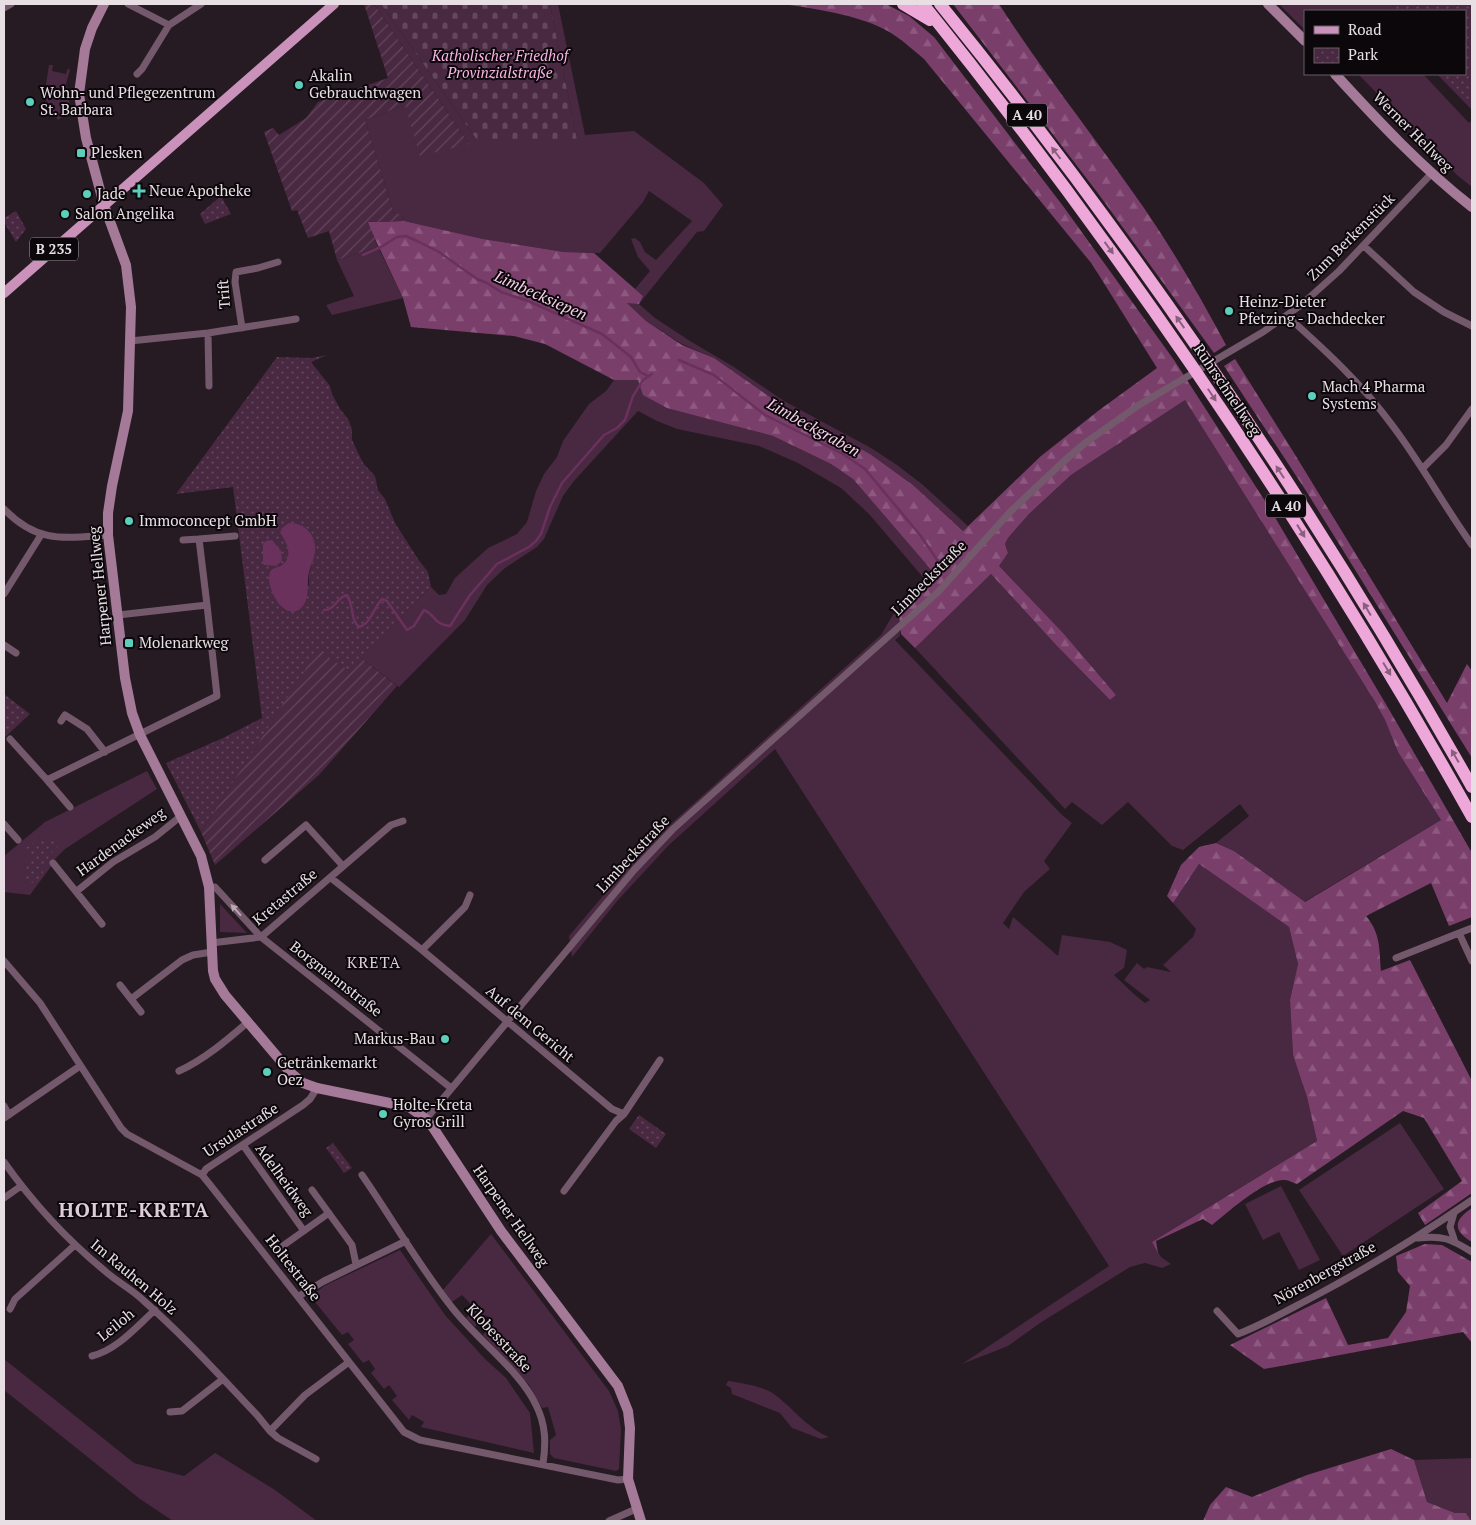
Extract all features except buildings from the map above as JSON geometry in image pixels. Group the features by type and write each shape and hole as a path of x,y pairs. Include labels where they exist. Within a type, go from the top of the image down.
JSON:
{"highway":[{"path":"903,4 931,20 952,40"},
{"name":"Ruhrschnellweg","path":"923,4 1030,141 1119,262 1232,426 1298,526 1359,624 1472,817"},
{"name":"Ruhrschnellweg","path":"941,4 1086,192 1225,388 1350,581 1472,787"}],"main road":[{"name":"B 235","path":"4,293 334,4"}],"street":[{"path":"4,8 11,4"},
{"name":"Harpener Hellweg","path":"104,4 90,33 85,49 79,94 86,138 104,205 126,265 131,306 128,411 112,486 108,513 108,535 132,713 140,735 201,856 209,886 211,947 214,971 220,988 291,1073 303,1083 317,1088 402,1105 417,1112 426,1119 495,1224 618,1386 628,1411 630,1428 628,1480 641,1521"},
{"path":"128,4 169,25"},
{"path":"137,74 169,25 201,4"},
{"path":"1268,4 1304,40"},
{"name":"Werner Hellweg","path":"1337,75 1432,173 1472,208"},
{"name":"Zum Berkenstück","path":"1287,316 1326,284 1432,173"},
{"path":"1364,246 1414,292 1444,312 1472,326"},
{"name":"Trift","path":"242,328 235,282 236,272 278,262"},
{"path":"1287,316 1333,358 1371,398 1423,468 1446,507 1472,545"},
{"name":"Limbeckstraße","path":"426,1119 634,870 674,829 938,592 1012,511 1063,462 1132,410 1287,316"},
{"path":"130,341 208,333 296,319"},
{"path":"208,333 209,386"},
{"path":"1423,468 1446,445 1472,409"},
{"path":"4,509 17,520 41,535 76,538 108,535"},
{"path":"4,594 41,535"},
{"path":"183,540 235,536"},
{"path":"47,780 217,696 199,540"},
{"path":"118,615 207,605"},
{"path":"4,645 16,653"},
{"path":"61,721 65,716 87,729 105,752"},
{"path":"10,738 70,807"},
{"name":"Hardenackeweg","path":"77,891 113,862 156,838 181,816"},
{"name":"Kretastraße","path":"211,947 261,937 391,825 403,821"},
{"path":"4,824 18,840"},
{"path":"265,860 306,825 343,866"},
{"name":"Hardenackeweg","path":"53,863 102,924"},
{"name":"Auf dem Gericht","path":"331,878 422,950 612,1110 624,1114"},
{"name":"Borgmannstraße","path":"209,886 216,887 261,937 451,1088"},
{"path":"422,950 464,907 470,895"},
{"path":"1396,958 1472,928"},
{"path":"1459,933 1472,961"},
{"path":"131,999 182,960 211,947"},
{"name":"Holtestraße","path":"4,961 40,1003 121,1128 127,1134 202,1175 408,1435 420,1440 618,1480 628,1480"},
{"path":"120,985 141,1012"},
{"path":"179,1071 218,1048 248,1022"},
{"path":"564,1191 616,1121 624,1114 660,1060"},
{"path":"4,1106 7,1116 80,1066"},
{"name":"Ursulastraße","path":"202,1175 206,1169 303,1105 310,1099 317,1088"},
{"name":"Adelheidweg","path":"243,1145 304,1231"},
{"name":"Im Rauhen Holz","path":"4,1162 20,1186 75,1245 114,1279 136,1293 155,1310 223,1379 270,1431 278,1438 316,1460"},
{"name":"Klobesstraße","path":"362,1175 456,1313 530,1392 545,1433 542,1464"},
{"path":"4,1198 20,1186"},
{"name":"Adelheidweg","path":"312,1190 352,1245 356,1264"},
{"path":"1415,1238 1472,1200"},
{"name":"Adelheidweg","path":"277,1250 329,1213"},
{"path":"1454,1213 1450,1228 1455,1242"},
{"name":"Nörenbergstraße","path":"1217,1311 1238,1334 1256,1327 1350,1277 1415,1238 1435,1236 1455,1242 1472,1252"},
{"path":"299,1296 356,1264 406,1240"},
{"path":"10,1310 15,1299 75,1245"},
{"name":"Leiloh","path":"92,1356 105,1353 155,1310"},
{"path":"270,1431 305,1395 349,1362"},
{"path":"170,1412 182,1411 223,1379"},
{"path":"609,1521 636,1509"}],"green space":[{"path":"364,4 374,4 469,144 420,156 405,105 365,120 394,214 402,214 404,221 368,222 378,247 337,260 329,231 308,238 297,210 292,211 264,132 273,128 279,135 306,118 318,102 388,78"},
{"path":"374,4 381,4 477,140 577,140 550,4 558,4 585,135 634,131 704,183 723,205 704,231 697,232 639,304 655,318 734,367 784,401 871,448 897,465 923,485 968,526 963,531 913,485 870,454 780,404 714,358 682,344 646,321 627,303 643,296 635,289 650,271 638,257 631,239 635,238 640,242 645,252 656,260 692,221 649,191 643,202 600,253 564,252 483,239 404,221 402,214 394,214 365,120 405,105 469,144"},
{"name":"Katholischer Friedhof Provinzialstraße","path":"381,4 550,4 577,140 477,140"},
{"path":"783,4 886,4 909,16 934,37 1063,206 1174,360 1267,504 1472,853 1472,917 1449,926 1431,883 1366,916 1377,936 1381,971 1410,960 1472,1081 1472,1193 1425,1225 1418,1213 1462,1181 1424,1118 1403,1111 1297,1184 1285,1180 1267,1184 1247,1197 1212,1225 1203,1219 1156,1241 1158,1253 1152,1242 1317,1141 1307,1097 1293,1055 1290,1000 1298,964 1289,927 1199,864 1173,903 1167,896 1181,865 1199,847 1216,843 1234,851 1305,902 1441,820 1398,752 1385,720 1374,700 1185,400 1071,475 1029,514 1008,538 1005,544 1008,553 999,566 1064,634 1116,695 1110,700 991,574 915,648 901,634 899,615 930,585 927,581 934,573 853,479 831,464 773,436 667,408 643,395 638,380 614,380 545,344 514,336 411,327 403,298 367,222 404,221 483,239 564,252 594,253 643,296 639,304 627,303 646,321 682,345 714,358 780,404 870,454 913,485 963,531 1041,456 1157,368 1092,264 924,59 883,28 841,14"},
{"path":"953,4 999,4 1155,225 1187,275 1226,345 1214,353 1097,192"},
{"path":"1279,4 1395,4 1388,10 1304,10 1304,29"},
{"path":"1395,4 1472,4 1472,110 1438,75 1466,75 1466,10 1388,10"},
{"path":"49,65 53,65 52,71 66,74 68,68 70,70 66,84 71,111 58,120 44,97"},
{"path":"1359,75 1424,75 1469,123 1472,120 1472,187 1457,175"},
{"path":"221,196 231,214 205,224 200,214"},
{"path":"16,211 26,229 16,242 4,222 4,218"},
{"path":"378,247 403,298 332,315 326,305 354,296 337,260"},
{"path":"327,355 311,362 330,386 340,409 348,419 352,429 352,440 363,463 375,476 378,490 385,499 395,523 428,572 431,587 349,671 318,651 201,832 166,763 223,738 262,718 233,487 176,494 277,357 312,358","holes":["280,533 315,553 309,573 309,585 285,610 277,597 272,570 284,563 289,554 287,545"]},
{"path":"1235,359 1447,703 1467,664 1472,671 1472,758 1308,494 1224,366"},
{"path":"614,380 638,380 744,428 773,436 831,464 853,479 935,573 930,585 899,615 900,636 895,640 1061,814 1072,823 1044,861 1050,869 1024,892 1003,923 1009,929 1013,917 1058,956 1062,935 1110,942 1127,950 1124,968 1114,975 1145,1003 1150,1000 1124,980 1137,963 1144,969 1147,967 1171,972 1163,965 1193,937 1196,929 1173,903 1199,864 1289,927 1298,964 1290,1000 1293,1055 1307,1097 1317,1141 1152,1242 1161,1257 1171,1264 1162,1268 1145,1263 1130,1267 1040,1323 1008,1346 962,1364 1109,1266 775,749 669,845 618,900 572,957 569,936 630,864 652,841 881,635 894,613 927,582 869,514 841,488 798,463 759,446 677,429 638,411 574,481 563,496 544,539 537,547 505,568 487,585 465,620 399,687 361,658 431,587 439,595 446,594 455,578 488,548 517,534 527,522 536,491 544,474 557,457 563,441 589,404 606,391"},
{"path":"1185,400 1374,700 1385,720 1398,752 1441,820 1304,902 1234,851 1216,843 1249,816 1240,804 1183,850 1172,846 1128,802 1102,825 1072,802 1065,809 915,648 991,574 1110,700 1116,695 1064,634 998,566 1008,553 1005,544 1008,538 1029,514 1071,475"},
{"path":"318,650 349,671 361,658 397,686 319,775 215,865 201,832"},
{"path":"4,694 30,714 4,738"},
{"path":"147,771 157,789 65,849 51,863 52,865 30,895 4,892 4,856 45,822"},
{"path":"56,837 59,845 49,856 41,877 32,883 30,882 24,872 32,859 24,851 34,843"},
{"path":"220,904 247,933 220,932"},
{"path":"639,1115 666,1134 656,1148 629,1129"},
{"path":"1400,1123 1444,1189 1343,1256 1299,1190"},
{"path":"333,1143 352,1168 344,1173 326,1148"},
{"path":"1281,1186 1320,1260 1299,1270 1279,1232 1263,1240 1245,1204"},
{"path":"1472,1208 1472,1242 1461,1233 1458,1225 1466,1212"},
{"path":"491,1234 609,1391 618,1411 621,1429 619,1469 616,1471 554,1458 550,1454 550,1440 556,1435 548,1407 542,1408 529,1385 483,1335 494,1323 486,1315 475,1327 466,1318 476,1309 462,1295 452,1302 442,1291"},
{"path":"1425,1244 1442,1245 1472,1262 1472,1343 1463,1332 1264,1369 1230,1345 1326,1298 1348,1345 1388,1338 1406,1312 1410,1286 1398,1272 1396,1256"},
{"path":"400,1250 445,1315 485,1359 506,1378 530,1413 534,1453 421,1427 424,1422 412,1415 409,1420 392,1400 397,1396 389,1385 384,1389 371,1373 375,1369 369,1360 363,1363 348,1344 354,1340 348,1332 342,1335 311,1297 324,1286"},
{"path":"4,1359 134,1463 184,1476 215,1453 275,1490 317,1521 173,1521 140,1499 4,1390"},
{"path":"728,1381 752,1385 769,1391 814,1428 829,1437 821,1439 792,1428 780,1413 732,1394 731,1388 726,1385"},
{"path":"1391,1449 1414,1460 1427,1502 1455,1513 1466,1513 1471,1521 1203,1521 1210,1505 1226,1487 1252,1497 1307,1475"},
{"path":"1472,1458 1471,1521 1466,1513 1455,1513 1427,1502 1414,1460"}],"shaded area":[{"path":"289,523 301,525 305,528 312,536 315,547 309,572 306,600 300,609 294,612 285,610 280,605 272,592 269,581 270,572 287,559 287,546 280,533 282,528"},
{"path":"272,540 281,551 282,561 276,566 263,564 263,544 266,541"}],"waterway":[{"name":"Limbecksiepen","path":"363,255 397,237 406,236 439,252 477,279 501,292 528,301 602,334 631,357 640,372 648,376"},
{"name":"Limbeckgraben","path":"679,360 714,375 765,415 843,454 865,469 920,535 938,561"},
{"name":"Limbeckgraben","path":"324,610 331,608 347,595 351,603 354,620 359,627 367,622 382,599 387,601 407,630 414,626 424,610 441,624 450,626 470,595 497,564 529,547 536,541 541,534 550,507 562,483 604,435 617,428 625,420 633,396 643,380 652,374"}],"place":[{"name":"Akalin Gebrauchtwagen","path":"299,85"},
{"name":"Wohn- und Pflegezentrum St. Barbara","path":"30,102"},
{"name":"Plesken","path":"81,153"},
{"name":"Neue Apotheke","path":"139,191"},
{"name":"Jade","path":"87,194"},
{"name":"Salon Angelika","path":"65,214"},
{"name":"Heinz-Dieter Pfetzing - Dachdecker","path":"1229,311"},
{"name":"Mach 4 Pharma Systems","path":"1312,396"},
{"name":"Immoconcept GmbH","path":"129,521"},
{"name":"Molenarkweg","path":"129,643"},
{"name":"Markus-Bau","path":"445,1039"},
{"name":"Getränkemarkt Oez","path":"267,1072"},
{"name":"Holte-Kreta Gyros Grill","path":"383,1114"}],"district":[{"name":"KRETA","path":"374,962"},
{"name":"HOLTE-KRETA","path":"134,1210"}]}
